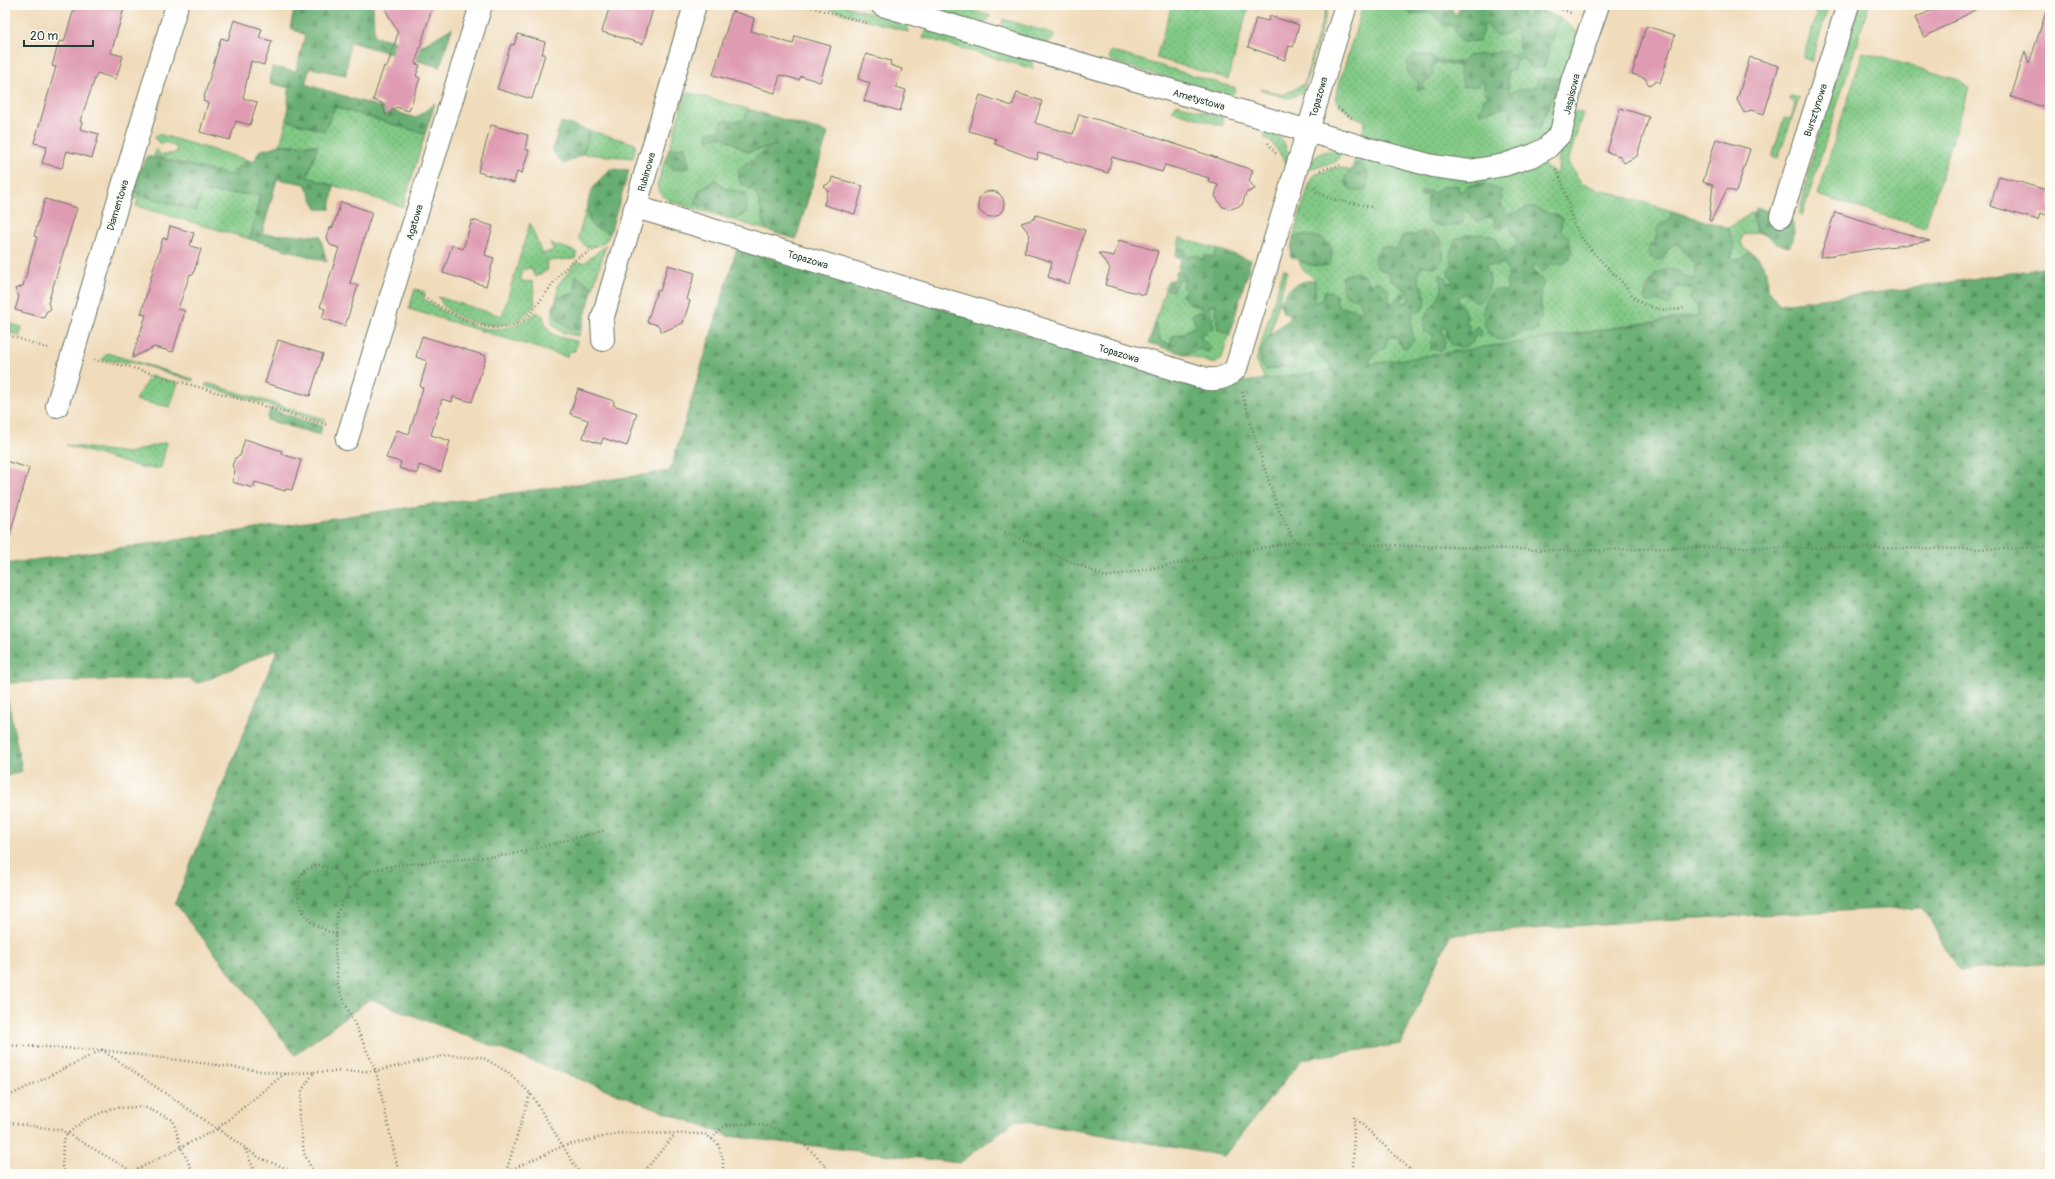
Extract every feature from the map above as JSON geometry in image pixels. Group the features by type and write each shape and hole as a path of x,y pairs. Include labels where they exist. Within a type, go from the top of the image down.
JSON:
{"street":[{"name":"Diamentowa","path":"58,406 177,5"},
{"name":"Agatowa","path":"347,439 481,5"},
{"name":"Rubinowa","path":"603,340 602,320 695,5"},
{"name":"Ametystowa","path":"882,5 1308,131 1434,166 1454,170 1487,169 1518,160"},
{"name":"Topazowa","path":"636,207 1206,379 1216,380 1225,377 1236,368 1346,5"},
{"name":"Jaspisowa","path":"1518,160 1547,148 1561,133 1572,81 1598,5"},
{"name":"Bursztynowa","path":"1781,216 1848,5"}],"path":[{"path":"1336,107 1358,123"},
{"path":"1317,171 1347,163"},
{"path":"1555,169 1562,180 1570,216 1577,230 1589,248 1636,299 1649,306 1665,310 1677,310 1686,307"},
{"path":"1312,185 1322,194 1336,200 1362,204 1374,208"},
{"path":"410,289 447,311 470,322 492,327 508,326 526,317 572,262 600,246"},
{"path":"5,334 72,356 130,367 328,426"},
{"path":"1236,368 1252,429 1277,506 1296,542"},
{"path":"1001,530 1105,577 1296,542 1574,551 1700,547 2008,549 2050,546"},
{"path":"400,1174 376,1071 338,987 336,935 337,913 348,890 365,872 396,865 509,855 606,830"},
{"path":"336,935 311,922 299,906 298,883 303,871 319,865 337,870 348,890"},
{"path":"5,1045 102,1050 284,1074 376,1071 447,1055 482,1057 509,1072 531,1094 580,1174"},
{"path":"5,1098 102,1050"},
{"path":"102,1050 260,1158 294,1174 300,1174"},
{"path":"314,1072 302,1090 299,1115 304,1153 314,1174"},
{"path":"128,1174 217,1129 284,1074"},
{"path":"506,1172 531,1094"},
{"path":"66,1174 62,1166 63,1142 67,1134 85,1120 112,1108 144,1107 173,1120 182,1147 194,1174"},
{"path":"1353,1174 1354,1117 1415,1174"},
{"path":"5,1122 61,1130 137,1174"},
{"path":"712,1139 723,1127 741,1124 763,1124 794,1136 816,1154 832,1174"},
{"path":"506,1172 563,1146 620,1133 705,1134 718,1144 723,1160 723,1174"},
{"path":"642,1174 675,1134"},
{"path":"245,1148 256,1174"},
{"path":"478,1174 506,1172 531,1174"}],"green space":[{"path":"295,5 373,5 374,36 420,47 452,28 440,67 350,42 346,75 310,68 305,84 416,118 435,103 425,134 335,107 324,131 287,120 289,88 270,83 272,67 296,71 305,35 290,28"},
{"path":"816,5 843,5 906,24 908,32"},
{"path":"920,5 954,5 991,16 984,24"},
{"path":"1172,5 1249,5 1228,79 1156,58"},
{"path":"1327,5 1329,5 1302,94 1287,98 1261,90 1283,95 1304,84"},
{"path":"1363,5 1406,5 1411,15 1430,12 1446,26 1451,24 1485,22 1506,34 1516,28 1520,51 1502,58 1490,60 1434,60 1423,83 1434,63 1458,65 1480,80 1483,80 1485,93 1540,129 1552,97 1560,98 1551,130 1543,140 1500,157 1449,163 1362,135 1365,121 1352,115 1340,106 1335,98"},
{"path":"1406,5 1432,5 1435,11 1440,5 1448,5 1456,15 1460,8 1458,5 1523,5 1523,17 1527,19 1532,7 1560,18 1544,68 1531,68 1525,59 1516,59 1514,70 1507,71 1509,92 1536,87 1537,78 1566,78 1560,98 1552,97 1539,129 1511,122 1509,107 1479,113 1484,99 1489,96 1485,93 1483,80 1480,81 1478,86 1463,87 1458,65 1434,63 1432,77 1423,83 1424,89 1418,89 1418,82 1408,75 1407,63 1413,56 1428,55 1434,60 1461,63 1467,56 1508,51 1513,56 1520,51 1516,28 1506,34 1496,36 1485,23 1479,41 1461,42 1451,24 1446,26 1430,12 1411,15"},
{"path":"1523,5 1539,5 1540,9 1532,8 1528,19 1523,18"},
{"path":"1819,5 1828,7 1812,61 1803,58"},
{"path":"1860,5 1869,5 1802,216 1799,215 1816,142"},
{"path":"1560,18 1581,35 1566,78 1537,79 1536,87 1509,92 1507,71 1514,70 1516,59 1525,59 1543,68"},
{"path":"1003,19 1054,34 1053,39 1048,43 1003,30"},
{"path":"927,30 1032,61 1033,69 922,37"},
{"path":"1111,51 1236,88 1234,93 1229,97 1111,61 1109,56"},
{"path":"1863,52 1959,80 1969,88 1925,228 1817,195"},
{"path":"686,92 748,109 744,121 722,121 721,136 748,152 774,146 740,183 756,191 766,230 732,220 747,213 718,212 720,216 669,201 661,194 657,186 664,162 675,170 685,147 669,149"},
{"path":"1791,96 1799,98 1778,158 1772,157 1784,118 1789,119 1792,116 1795,103 1790,100"},
{"path":"1177,104 1222,117 1223,126 1172,111"},
{"path":"335,107 425,134 403,207 307,177 318,145 280,145 287,120 324,131"},
{"path":"748,109 828,133 796,239 766,230 756,192 740,183 738,169 772,146 748,152 721,136 708,140 707,132 720,130 722,121 744,121"},
{"path":"1577,111 1583,113 1568,162 1582,184 1672,211 1669,221 1659,225 1655,242 1649,246 1669,248 1676,243 1681,245 1687,257 1695,263 1696,274 1693,278 1684,277 1677,270 1652,279 1645,292 1661,302 1672,300 1670,297 1678,287 1691,288 1695,291 1691,294 1698,306 1698,315 1371,364 1370,360 1374,353 1385,348 1387,339 1393,336 1397,337 1399,344 1413,340 1411,319 1413,313 1422,310 1425,301 1424,293 1418,278 1419,271 1421,266 1437,267 1440,264 1443,256 1442,244 1438,236 1420,232 1414,236 1407,234 1401,239 1397,248 1393,249 1386,271 1389,274 1390,279 1406,290 1410,297 1407,303 1402,303 1401,301 1406,295 1404,292 1392,303 1389,303 1388,300 1368,282 1357,299 1362,305 1363,309 1361,312 1349,308 1339,307 1337,304 1336,295 1324,293 1322,300 1315,303 1315,280 1301,267 1299,261 1311,265 1323,238 1304,235 1293,237 1311,179 1316,174 1339,167 1351,171 1345,182 1352,192 1360,164 1354,164 1355,156 1385,160 1542,161 1547,169 1551,169 1556,174 1558,171 1559,151 1573,113"},
{"path":"561,122 591,131 583,154 563,164 552,150"},
{"path":"1266,130 1277,135 1284,143 1288,158 1287,164 1270,140 1264,138"},
{"path":"591,131 636,144 633,158 583,154"},
{"path":"158,134 248,160 229,175 154,156 156,149 161,155 176,153 177,148 166,142 163,144 158,142 154,137"},
{"path":"280,145 318,145 307,177 334,186 330,209 317,209 305,184 277,179 262,234 320,236 327,262 250,239 260,195 202,192 196,211 140,195 142,191 139,193 132,191 132,172 142,167 147,156 229,175 248,160 254,162 259,151"},
{"path":"685,147 690,168 675,170 664,162 669,149"},
{"path":"1335,150 1342,152 1336,162 1308,170 1312,161 1318,155"},
{"path":"1360,163 1367,172 1368,181 1366,189 1354,191 1347,185 1345,176 1351,171 1354,164"},
{"path":"610,169 629,170 610,233 591,226 588,201 597,182"},
{"path":"716,179 723,188 746,193 747,213 732,220 720,216 718,212 695,204 699,190"},
{"path":"1486,184 1502,191 1501,204 1505,213 1509,214 1532,207 1560,216 1562,218 1561,231 1568,236 1572,252 1566,263 1552,264 1545,271 1542,271 1536,265 1533,266 1533,271 1543,281 1543,286 1540,291 1541,317 1537,325 1538,329 1533,332 1523,331 1511,339 1499,340 1490,335 1485,326 1483,316 1484,305 1488,296 1493,290 1500,289 1506,292 1508,290 1506,282 1509,274 1504,264 1501,263 1497,266 1490,264 1487,265 1487,270 1490,282 1484,298 1478,303 1465,294 1459,296 1458,300 1468,316 1465,323 1469,325 1469,332 1472,333 1474,328 1479,327 1482,332 1480,336 1474,337 1473,342 1467,346 1456,347 1450,343 1447,338 1447,329 1443,328 1441,330 1445,338 1444,349 1440,351 1431,349 1430,342 1434,335 1425,332 1424,320 1441,292 1442,287 1440,274 1445,277 1447,283 1453,283 1452,278 1448,276 1449,270 1453,263 1449,257 1455,240 1470,235 1482,234 1496,238 1501,249 1507,252 1518,245 1511,226 1507,225 1500,230 1494,226 1495,219 1491,216 1479,221 1474,219 1465,210 1463,212 1463,223 1459,225 1446,226 1428,222 1426,209 1429,196 1424,195 1420,197 1421,192 1425,191 1434,193 1442,187 1455,185 1458,186 1460,193 1468,186"},
{"path":"143,190 196,211 202,192 260,195 250,239 136,206 140,194 136,199 133,199 132,191 138,193"},
{"path":"1757,207 1792,221 1794,235 1789,247 1776,244 1770,237 1757,232 1753,216"},
{"path":"586,209 591,226 610,233 606,240 601,244 586,247 578,238"},
{"path":"1672,211 1728,228 1735,248 1731,256 1733,259 1738,261 1750,252 1759,258 1767,272 1768,289 1779,304 1906,289 2050,267 2050,962 1958,971 1923,907 1657,920 1450,935 1401,1044 1302,1059 1224,1156 1016,1120 960,1163 728,1136 370,999 295,1055 175,903 278,648 205,681 197,683 187,678 5,683 5,564 670,471 737,248 1211,389 1227,389 1236,383 1333,370 1330,364 1317,353 1310,342 1299,353 1294,368 1284,367 1266,370 1260,355 1262,348 1271,335 1290,319 1290,316 1283,312 1280,304 1286,293 1293,286 1303,282 1315,280 1315,303 1322,300 1325,291 1333,292 1336,295 1337,304 1339,307 1349,308 1361,312 1363,309 1359,300 1344,293 1342,287 1343,276 1355,272 1366,277 1368,282 1371,284 1377,281 1389,289 1389,303 1392,303 1404,292 1407,295 1401,301 1402,303 1407,303 1410,297 1406,290 1390,279 1389,274 1386,271 1376,265 1374,258 1380,247 1388,246 1393,249 1397,248 1403,235 1413,236 1421,232 1430,232 1439,239 1443,250 1443,255 1442,261 1437,267 1421,266 1419,271 1418,278 1424,293 1425,301 1422,310 1413,313 1411,319 1414,340 1407,347 1403,348 1397,337 1393,336 1387,339 1385,348 1374,353 1370,360 1371,364 1698,316 1698,306 1692,303 1688,298 1695,291 1691,288 1678,287 1671,296 1671,303 1668,306 1658,301 1654,303 1648,302 1644,298 1655,274 1672,270 1687,277 1693,278 1696,274 1695,263 1679,245 1671,245 1663,259 1657,260 1649,256 1649,246 1655,242 1658,228 1669,221"},
{"path":"1753,212 1753,221 1757,232 1743,235 1741,241 1744,249 1750,252 1738,260 1733,259 1731,256 1735,248 1728,228"},
{"path":"530,223 542,254 554,250 550,243 577,252 575,259 546,261 548,270 535,277 531,268 521,270 521,281 533,282 535,305 528,312 514,322 489,325 462,318 454,314 443,305 438,297 502,316"},
{"path":"1304,235 1317,237 1327,242 1332,251 1332,257 1329,265 1319,266 1304,263 1290,256 1293,237"},
{"path":"1180,238 1217,249 1214,257 1204,260 1187,258 1185,251 1178,248"},
{"path":"606,245 593,288 575,275 575,293 557,298 558,285 576,262 584,263"},
{"path":"1178,248 1185,251 1187,258 1195,255 1203,260 1205,256 1214,257 1217,249 1251,260 1230,334 1218,329 1215,304 1209,306 1214,328 1199,336 1211,348 1208,352 1200,349 1184,354 1149,343 1155,323 1161,342 1170,344 1173,336 1179,335 1196,326 1192,314 1202,312 1201,307 1191,304 1182,296 1186,289 1182,287 1185,279 1178,280 1173,291 1165,289 1168,281 1175,279 1176,272 1180,271 1178,267 1181,258 1175,256"},
{"path":"1284,268 1287,271 1270,335 1263,346 1266,370 1285,367 1290,369 1299,351 1310,342 1317,353 1330,365 1333,370 1262,380 1264,377 1256,361"},
{"path":"575,275 593,288 582,327 574,330 566,326 561,321 553,307 557,298 575,293"},
{"path":"1185,279 1191,304 1201,307 1202,312 1192,314 1196,326 1179,335 1173,336 1170,344 1161,342 1155,323 1165,289 1173,291 1178,280"},
{"path":"415,289 425,292 423,298 450,315 479,327 493,329 507,328 522,322 536,312 543,316 548,328 555,335 577,341 575,351 568,352 567,357 409,309"},
{"path":"1215,304 1218,329 1230,334 1221,360 1214,364 1184,354 1200,349 1208,352 1210,348 1199,336 1209,306"},
{"path":"553,307 558,320 574,330 582,327 579,336 564,333 557,329 552,323"},
{"path":"5,322 22,327 20,336 5,331"},
{"path":"107,353 193,379 193,381 136,363 102,360"},
{"path":"150,376 178,383 170,407 135,400"},
{"path":"207,383 325,419 324,422 205,386"},
{"path":"270,409 322,426 320,435 267,420"},
{"path":"167,442 161,468 143,468 66,445 128,453"},
{"path":"5,685 22,771 5,777"}],"building":[{"path":"75,5 125,5 111,53 123,56 116,79 97,73 80,121 82,122 80,129 99,134 92,158 67,151 62,168 42,163 47,146 34,143 56,67 52,66 59,41 64,42"},
{"path":"383,5 433,5 415,64 420,65 416,76 420,78 409,111 396,107 386,116 382,103 373,100 384,66 387,67 398,33"},
{"path":"610,5 654,5 643,44 602,32"},
{"path":"1927,5 1984,5 1925,37 1915,18 1930,11"},
{"path":"732,11 754,18 751,31 793,44 795,36 831,46 820,82 801,76 799,80 780,75 775,93 713,75"},
{"path":"2046,12 2050,13 2050,109 2011,97 2025,51 2029,64"},
{"path":"1270,16 1299,25 1293,47 1289,46 1285,60 1248,47 1256,18 1268,21"},
{"path":"234,20 262,29 259,38 272,41 264,65 251,61 243,98 257,102 250,125 236,121 230,140 200,132 208,103 203,101 221,38 228,40"},
{"path":"1646,26 1675,35 1660,83 1656,81 1649,85 1645,78 1632,74"},
{"path":"518,34 545,42 542,54 545,54 532,99 497,89 511,44 514,45"},
{"path":"866,54 891,61 890,65 902,69 896,87 906,90 900,111 864,101 870,83 858,79"},
{"path":"1750,57 1779,66 1764,114 1751,110 1744,113 1737,100"},
{"path":"1017,93 1042,101 1035,123 1073,134 1079,114 1253,170 1249,181 1255,189 1246,193 1242,205 1231,209 1223,207 1215,196 1218,185 1208,182 1209,178 1165,165 1162,172 1112,157 1108,173 1038,153 1037,160 995,144 996,139 969,131 980,95 1012,106"},
{"path":"1620,108 1649,117 1637,156 1624,163 1620,156 1607,152"},
{"path":"491,125 528,135 525,149 529,150 522,173 517,172 514,183 478,172"},
{"path":"1716,139 1750,149 1736,192 1727,189 1711,221 1709,220 1713,185 1703,182"},
{"path":"1999,176 2050,191 2050,216 2040,213 2038,220 1990,206"},
{"path":"832,177 863,186 855,214 824,205 828,191 824,186 831,182"},
{"path":"991,191 1000,195 1004,204 1000,213 991,217 982,213 978,204 982,195"},
{"path":"45,199 77,208 48,303 51,309 46,312 44,318 15,310 19,297 15,289 23,286 37,237 34,236"},
{"path":"341,202 372,212 350,283 358,286 345,326 322,318 325,309 320,307 339,248 330,245 327,238 330,228 333,227"},
{"path":"1835,212 1930,241 1820,257"},
{"path":"1036,215 1085,230 1069,284 1048,277 1052,262 1024,253 1030,235 1021,223 1034,219"},
{"path":"472,220 493,226 485,255 494,258 486,286 443,273 452,245 463,249"},
{"path":"170,226 194,233 190,246 201,249 193,275 190,274 178,309 185,311 173,352 154,347 132,358 146,315 141,314 153,270 163,238 167,239"},
{"path":"1119,240 1158,251 1145,295 1105,285 1110,268 1098,253 1114,256"},
{"path":"668,265 695,273 687,299 690,301 683,323 662,332 658,325 647,322 657,291 660,291"},
{"path":"422,336 486,356 472,402 453,397 452,402 442,399 431,435 450,441 441,472 419,465 417,474 399,468 401,462 386,458 397,430 409,434 423,388 420,386 427,361 416,357"},
{"path":"278,340 323,354 310,396 265,383"},
{"path":"578,389 614,401 613,405 637,413 627,446 603,438 601,444 583,438 588,420 570,414"},
{"path":"245,439 282,451 281,454 301,460 292,490 286,489 285,491 255,482 253,488 232,482 235,471 232,466 235,458 240,456"},
{"path":"5,461 29,468 10,534 5,533"}]}
